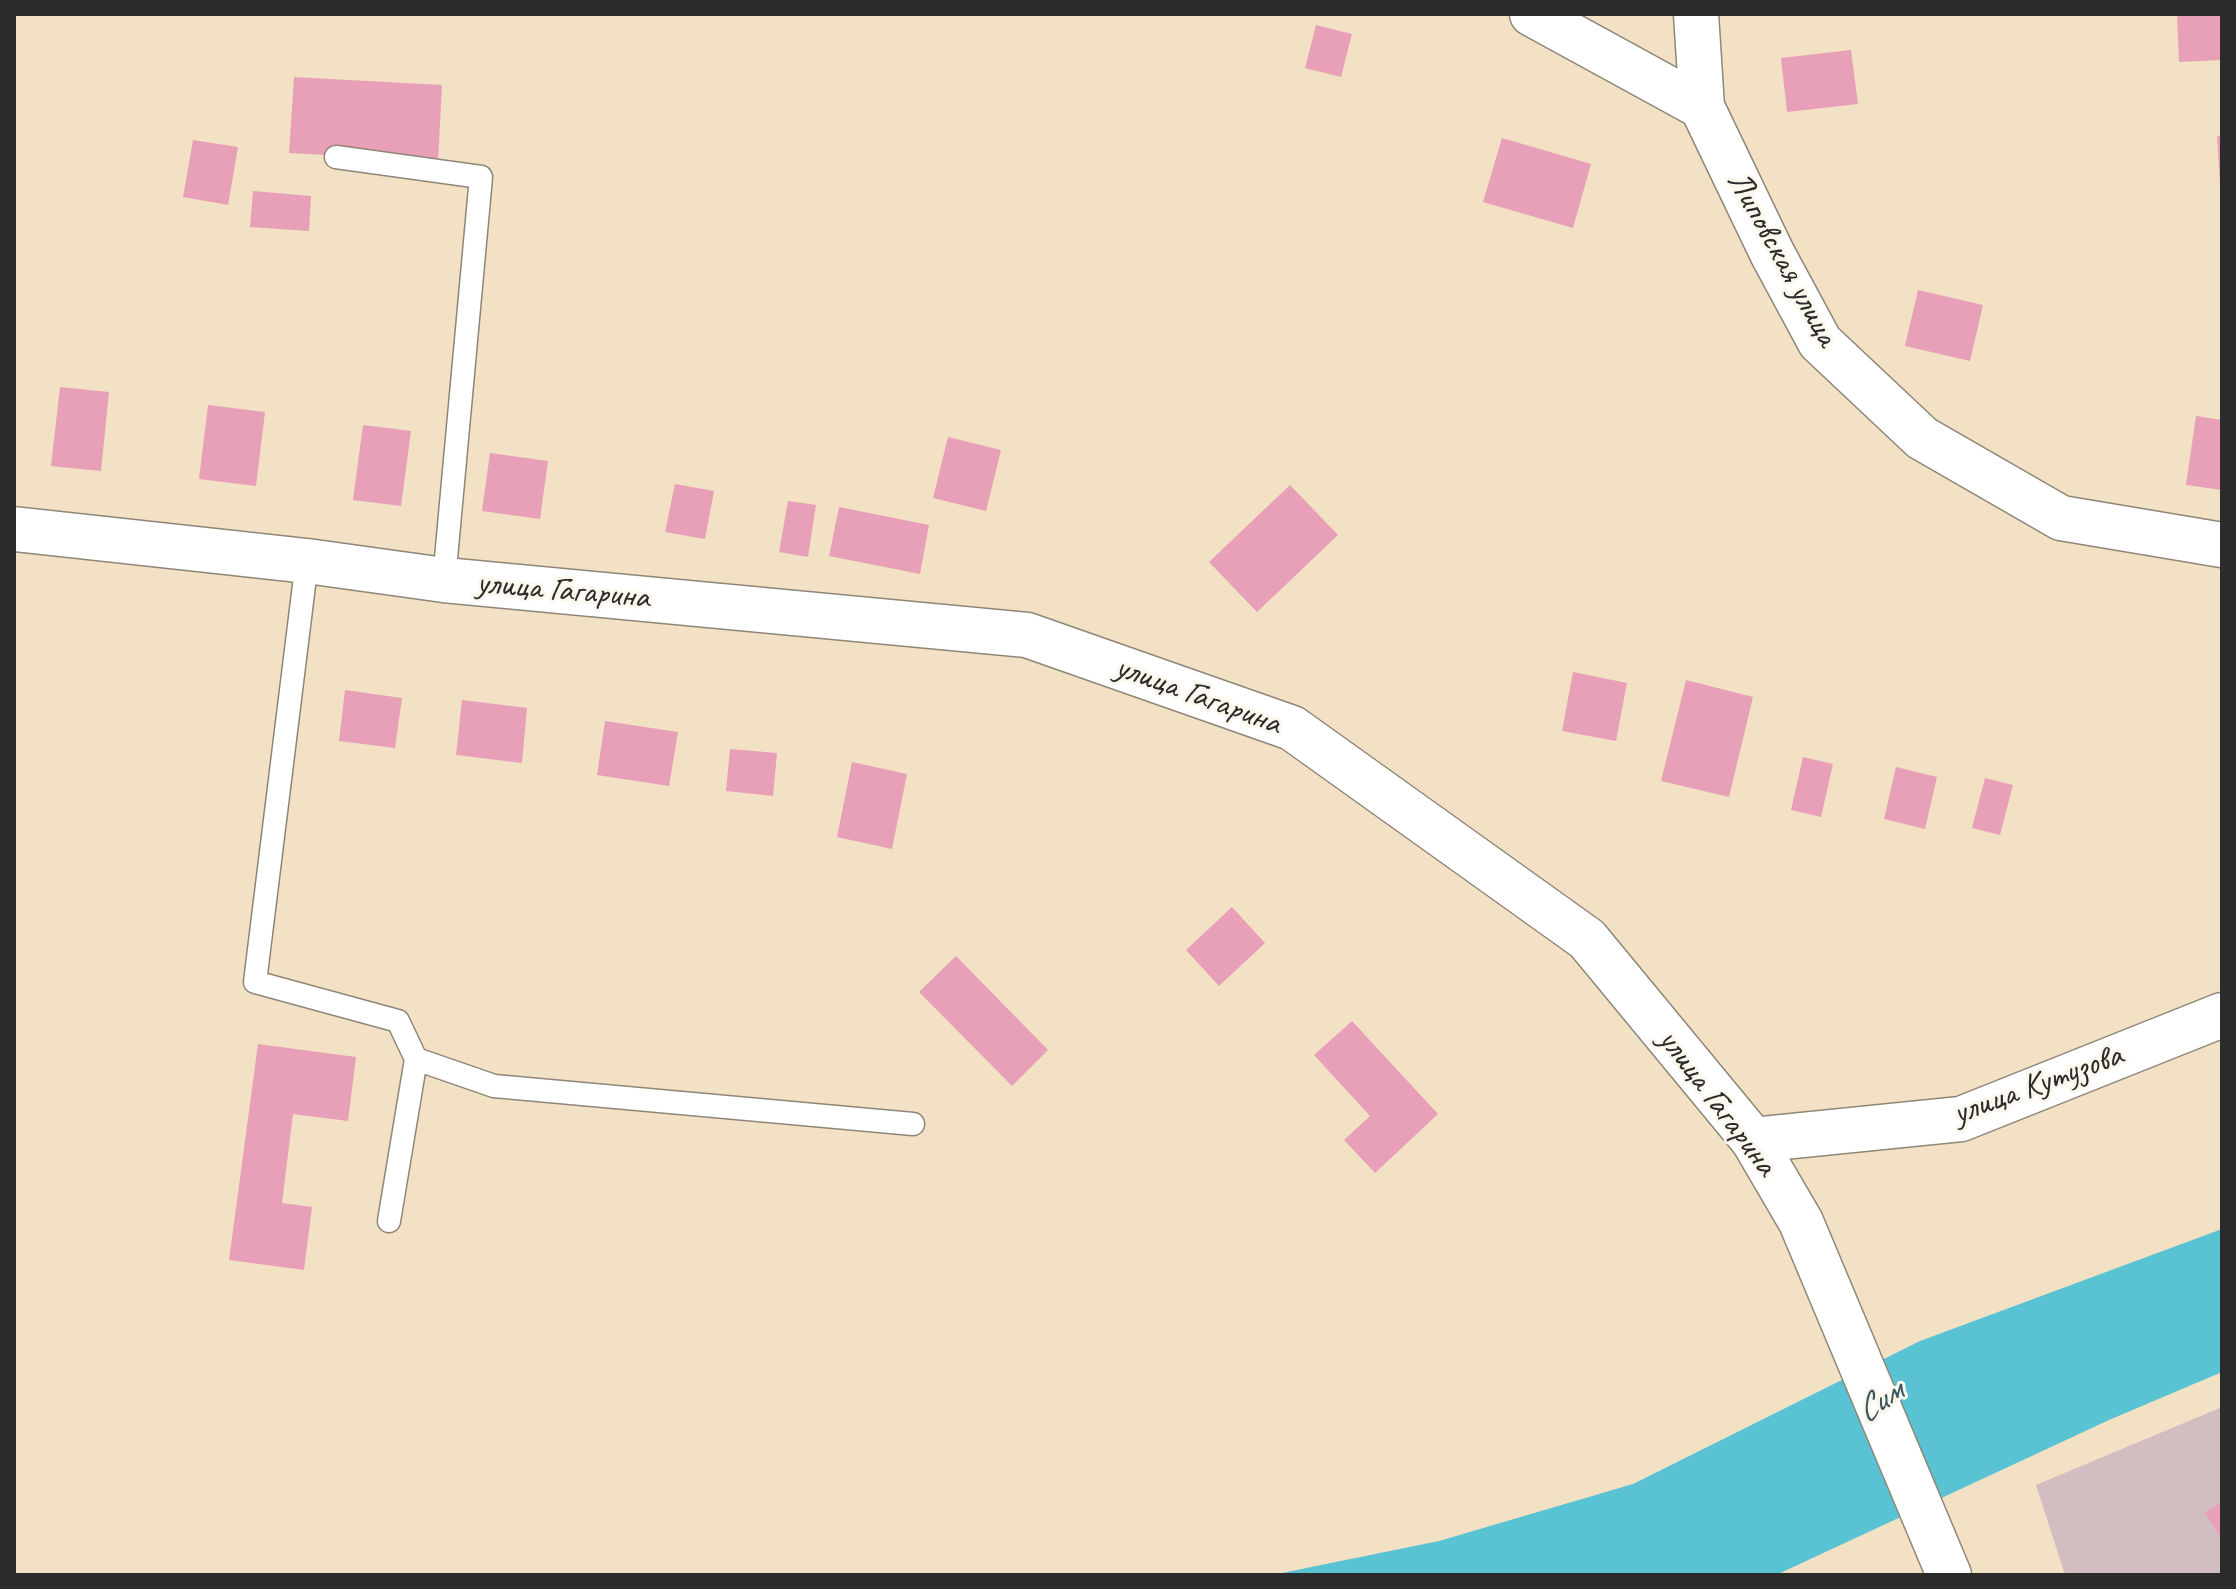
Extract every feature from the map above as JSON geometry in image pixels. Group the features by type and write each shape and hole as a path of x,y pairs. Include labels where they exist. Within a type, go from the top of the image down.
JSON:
{"street":[{"path":"1532,14 1702,107"},
{"name":"Липовская улица","path":"1696,14 1702,107 1772,253 1820,342 1922,438 2061,518 2222,545"},
{"name":"улица Гагарина","path":"14,529 307,561 444,580 1027,635 1292,728 1587,939 1753,1140 1801,1222 1949,1575"},
{"name":"улица Кутузова","path":"1753,1140 1961,1119 2222,1015"}],"lane":[{"path":"336,157 481,177 444,580"},
{"path":"307,561 255,982 398,1021 416,1059 389,1221"},
{"path":"416,1059 494,1086 913,1124"}],"shaded area":[{"path":"2222,1407 2222,1575 2065,1575 2036,1485"}],"water":[{"name":"Сим","path":"2222,1229 2222,1372 2109,1420 1776,1575 1272,1575 1439,1541 1633,1484 1920,1341"}],"building":[{"path":"2177,14 2222,14 2222,60 2179,62"},
{"path":"1316,25 1352,34 1341,77 1305,68"},
{"path":"1851,50 1858,104 1787,112 1781,58"},
{"path":"294,77 442,85 438,161 289,153"},
{"path":"2217,136 2222,136 2222,184 2220,184"},
{"path":"1502,138 1591,164 1573,228 1483,202"},
{"path":"193,140 238,147 228,205 183,197"},
{"path":"253,191 311,196 309,231 250,227"},
{"path":"1918,290 1983,305 1970,361 1905,346"},
{"path":"60,387 109,392 101,471 51,466"},
{"path":"208,405 265,412 256,486 199,479"},
{"path":"2196,416 2222,420 2222,490 2186,485"},
{"path":"363,425 411,431 401,506 353,500"},
{"path":"948,437 1001,450 986,511 933,498"},
{"path":"490,453 548,461 540,519 482,511"},
{"path":"675,484 714,491 705,539 665,532"},
{"path":"1290,485 1338,535 1257,612 1209,562"},
{"path":"788,501 816,505 808,557 779,552"},
{"path":"839,507 929,525 920,574 829,556"},
{"path":"1573,672 1627,683 1616,741 1562,731"},
{"path":"1686,680 1753,697 1729,797 1661,781"},
{"path":"345,690 402,698 395,748 339,741"},
{"path":"462,700 527,708 522,763 456,755"},
{"path":"605,721 678,732 669,786 597,775"},
{"path":"730,749 777,753 773,796 726,791"},
{"path":"1803,757 1833,764 1821,817 1791,810"},
{"path":"852,762 907,774 892,849 837,837"},
{"path":"1896,767 1937,777 1925,829 1884,819"},
{"path":"1985,778 2013,785 2000,835 1972,828"},
{"path":"1232,907 1265,943 1219,986 1186,950"},
{"path":"956,956 1048,1050 1012,1086 919,992"},
{"path":"1352,1021 1438,1114 1375,1173 1344,1140 1370,1116 1314,1055"},
{"path":"258,1044 356,1057 348,1121 293,1114 282,1203 312,1207 304,1270 229,1260"},
{"path":"2222,1502 2222,1539 2205,1513"}]}
